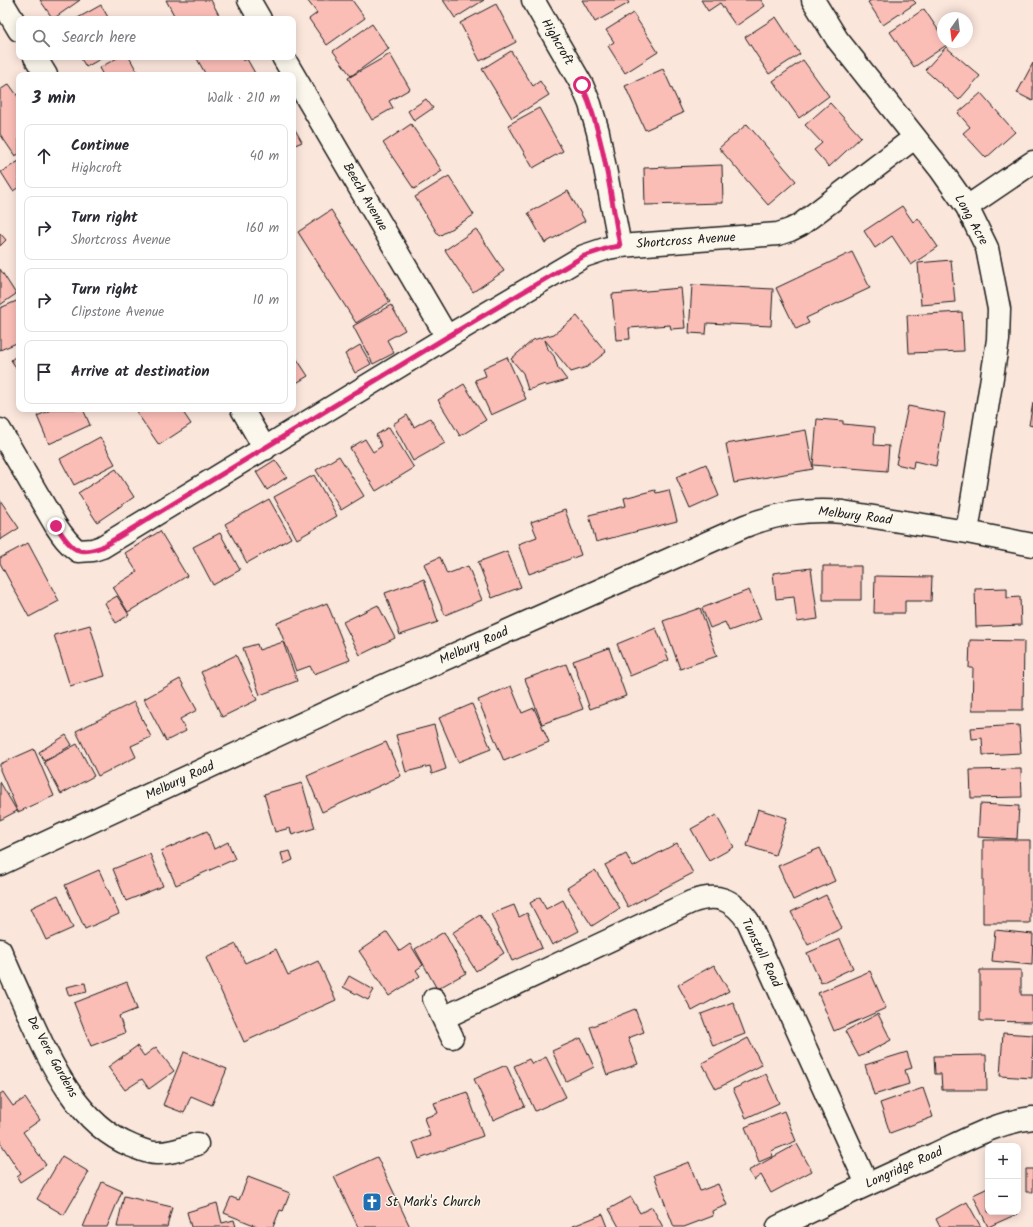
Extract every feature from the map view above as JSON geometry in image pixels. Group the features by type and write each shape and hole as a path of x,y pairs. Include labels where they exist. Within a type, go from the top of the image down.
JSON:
{"street":[{"path":"2,0 16,25"},
{"path":"249,0 258,16"},
{"name":"Highcroft","path":"533,0 582,85 590,104 598,132 620,246"},
{"name":"Long Acre","path":"813,0 837,39 914,138 941,170 966,207 987,248 999,309 998,340 967,532"},
{"path":"37,60 44,72"},
{"name":"Beech Avenue","path":"285,60 292,72"},
{"name":"Beech Avenue","path":"296,79 447,337"},
{"name":"Shortcross Avenue","path":"0,430 56,526 71,546 78,551 93,550 102,547 447,337 584,256 608,248 620,246 778,234 790,230 800,225 914,138"},
{"path":"966,207 1033,162"},
{"path":"244,412 265,449"},
{"name":"Melbury Road","path":"0,864 382,687 758,521 789,513 806,511 843,512 967,532 1033,545"},
{"name":"Tunstall Road","path":"443,1018 691,902 704,898 723,900 733,904 748,921 867,1184"},
{"name":"De Vere Gardens","path":"0,950 53,1064 75,1100 95,1122 121,1142 144,1151 155,1153 168,1152 197,1144"},
{"name":"Longridge Road","path":"778,1227 867,1184 999,1125 1033,1118"}],"building":[{"path":"40,0 80,0 57,16 51,16"},
{"path":"166,0 211,0 219,16 174,16"},
{"path":"307,0 352,0 365,18 327,45 309,19 317,13"},
{"path":"443,0 484,0 455,18"},
{"path":"582,0 627,0 629,3 595,22"},
{"path":"701,0 761,0 765,6 736,26 720,3 708,11"},
{"path":"872,0 913,0 916,3 883,25 868,2"},
{"path":"496,4 516,42 480,61 460,23"},
{"path":"101,5 107,16 81,16"},
{"path":"924,9 937,28 937,48 942,48 914,67 890,32"},
{"path":"633,13 658,52 625,73 608,46 614,42 606,30"},
{"path":"776,17 800,54 769,74 745,37"},
{"path":"372,24 389,49 351,76 333,51"},
{"path":"945,48 947,48 980,76 959,100 925,70"},
{"path":"511,51 533,86 540,81 549,95 512,118 482,69"},
{"path":"390,54 410,89 389,101 393,108 372,120 348,78"},
{"path":"82,60 99,60 86,67"},
{"path":"114,60 131,60 137,72 101,72 99,68"},
{"path":"198,60 248,60 254,72 204,72"},
{"path":"803,60 829,96 799,118 773,81"},
{"path":"1033,63 1033,101 1017,93"},
{"path":"663,69 683,113 645,130 625,86"},
{"path":"9,84 16,94 15,156 0,134 0,90"},
{"path":"981,93 1015,132 986,158 963,133 970,127 958,113"},
{"path":"426,99 433,108 414,121 408,111"},
{"path":"830,103 861,137 829,167 814,150 822,143 805,125"},
{"path":"539,108 563,151 533,168 508,125"},
{"path":"411,124 442,171 414,189 383,143"},
{"path":"747,124 796,181 768,205 719,148"},
{"path":"296,131 302,142 296,145"},
{"path":"16,163 16,189 13,191 1,172"},
{"path":"722,165 723,203 645,205 644,168"},
{"path":"449,176 474,215 439,236 415,197"},
{"path":"568,191 585,221 545,243 528,213"},
{"path":"902,206 913,222 918,218 938,247 911,265 892,236 875,248 864,231"},
{"path":"331,210 390,302 356,323 298,232"},
{"path":"476,229 504,271 473,292 445,250"},
{"path":"0,233 6,240 0,246"},
{"path":"852,252 870,288 806,318 809,323 796,329 776,288"},
{"path":"951,260 955,302 921,305 918,263"},
{"path":"0,269 16,294 0,305"},
{"path":"692,285 773,289 771,326 707,323 706,334 689,333"},
{"path":"681,288 685,328 671,329 670,325 629,328 630,339 616,340 612,294"},
{"path":"16,301 16,343 0,350 0,308"},
{"path":"391,305 405,330 387,340 394,353 373,364 353,326"},
{"path":"962,312 964,351 909,353 907,315"},
{"path":"577,316 606,352 587,367 571,372 545,340 548,349 554,356 558,368 567,380 546,386 545,384 528,390 523,373 511,359 533,340 554,334"},
{"path":"360,345 371,364 355,373 345,354"},
{"path":"16,356 16,368 11,360"},
{"path":"507,357 526,399 491,415 475,380 486,376 483,368"},
{"path":"296,358 308,376 296,383"},
{"path":"464,384 486,420 460,436 438,400"},
{"path":"1033,403 1033,426 1029,425"},
{"path":"908,406 945,413 936,466 914,461 913,468 896,464"},
{"path":"46,412 84,412 90,425 49,444 37,416"},
{"path":"183,412 191,424 159,445 137,413"},
{"path":"407,415 414,427 430,418 445,443 413,461 393,424"},
{"path":"817,419 843,421 843,424 875,427 874,445 889,446 887,471 813,465"},
{"path":"389,427 414,468 376,491 350,448 365,439 373,452 382,446 376,435"},
{"path":"806,430 813,469 734,483 726,444"},
{"path":"100,437 115,464 74,485 60,459"},
{"path":"339,456 364,496 341,510 316,470"},
{"path":"275,460 287,477 267,490 256,472"},
{"path":"706,464 719,496 690,509 676,477"},
{"path":"116,469 134,497 97,522 78,493"},
{"path":"314,475 337,516 297,539 274,497"},
{"path":"655,490 656,493 669,490 677,521 596,542 589,515 626,506 624,498"},
{"path":"269,499 291,538 247,563 225,524"},
{"path":"0,500 19,528 0,540"},
{"path":"565,510 581,555 529,574 518,544 537,537 531,522"},
{"path":"160,531 187,576 128,612 113,587 137,572 125,553"},
{"path":"220,533 240,570 213,585 193,547"},
{"path":"28,543 59,601 29,617 0,563 0,558"},
{"path":"507,551 521,587 492,598 478,562"},
{"path":"440,557 447,574 468,566 482,600 445,615 424,564"},
{"path":"823,566 861,566 861,600 823,600"},
{"path":"811,568 818,619 797,622 794,597 776,599 773,573"},
{"path":"875,576 932,577 931,601 905,601 905,613 874,613"},
{"path":"424,579 438,622 400,635 385,593"},
{"path":"1007,588 1007,598 1020,597 1021,625 976,627 975,589"},
{"path":"749,590 761,619 729,631 725,622 710,628 702,608"},
{"path":"117,596 129,615 116,623 105,603"},
{"path":"327,603 350,660 314,674 310,666 296,671 277,623"},
{"path":"378,605 395,638 360,655 343,622"},
{"path":"700,608 717,656 680,669 663,621"},
{"path":"90,625 105,676 70,686 54,635"},
{"path":"656,628 669,660 630,676 617,644"},
{"path":"970,640 1024,641 1023,710 972,710 973,668 969,668"},
{"path":"283,642 297,681 260,695 243,648 257,644 259,650"},
{"path":"609,648 626,696 590,709 573,661"},
{"path":"236,655 257,700 222,717 201,672"},
{"path":"566,664 583,709 542,724 525,679"},
{"path":"180,679 197,710 180,719 186,731 166,741 144,699"},
{"path":"511,686 522,713 534,708 549,742 504,761 478,700"},
{"path":"134,702 151,737 131,746 136,757 98,776 76,731"},
{"path":"472,704 491,749 458,762 439,718"},
{"path":"434,725 446,769 432,774 430,766 406,772 396,735"},
{"path":"1019,725 1021,753 983,755 982,738 972,739 971,728"},
{"path":"66,735 72,745 44,761 39,752"},
{"path":"386,742 401,776 322,812 307,776"},
{"path":"77,744 94,776 61,794 44,762"},
{"path":"34,749 54,796 18,812 0,770 0,764"},
{"path":"1021,769 1022,797 971,798 970,770"},
{"path":"0,782 17,811 0,820"},
{"path":"302,783 315,828 292,835 290,828 275,832 264,794"},
{"path":"980,804 1019,806 1017,839 978,837"},
{"path":"758,809 787,818 775,855 747,846"},
{"path":"716,815 734,847 709,861 691,829"},
{"path":"207,831 214,849 228,842 235,859 176,885 161,851"},
{"path":"983,840 1030,840 1030,923 983,923"},
{"path":"677,843 693,873 628,907 605,865 626,854 633,867"},
{"path":"820,848 835,881 793,900 778,866"},
{"path":"290,851 293,860 284,864 281,853"},
{"path":"150,854 163,886 126,901 113,869"},
{"path":"99,870 119,914 85,929 65,885"},
{"path":"595,870 620,908 592,926 567,888"},
{"path":"58,895 73,928 46,940 31,908"},
{"path":"826,895 842,928 808,945 791,912"},
{"path":"540,897 546,909 563,900 579,931 552,945 530,903"},
{"path":"514,905 519,917 527,913 542,948 512,961 491,914"},
{"path":"480,915 504,953 476,971 452,933"},
{"path":"995,930 1033,934 1032,965 992,961"},
{"path":"387,932 400,951 410,944 423,965 416,970 420,976 389,996 359,951"},
{"path":"444,932 466,973 437,989 415,949"},
{"path":"840,939 853,968 821,983 807,953"},
{"path":"236,944 245,963 276,949 288,975 318,961 336,1000 244,1042 206,958"},
{"path":"714,965 729,991 692,1011 678,985"},
{"path":"980,970 1021,970 1021,995 1032,995 1032,1022 980,1021"},
{"path":"870,971 886,1008 834,1031 818,993"},
{"path":"349,976 374,990 368,1000 343,987"},
{"path":"127,982 137,1009 119,1016 125,1033 91,1046 74,1003"},
{"path":"85,983 87,992 69,996 66,987"},
{"path":"733,1002 745,1034 713,1046 701,1014"},
{"path":"635,1009 644,1032 628,1038 638,1064 607,1075 590,1027"},
{"path":"878,1014 891,1040 859,1057 845,1031"},
{"path":"1003,1033 1033,1035 1032,1078 1000,1076"},
{"path":"581,1038 594,1067 566,1081 552,1051"},
{"path":"748,1038 762,1065 716,1089 702,1063"},
{"path":"137,1046 144,1056 156,1047 174,1071 149,1089 142,1079 125,1090 108,1067"},
{"path":"184,1052 227,1069 212,1105 191,1096 184,1113 163,1105"},
{"path":"907,1052 912,1068 905,1070 909,1084 874,1095 865,1065"},
{"path":"986,1055 987,1090 942,1090 941,1074 935,1074 934,1056"},
{"path":"546,1057 566,1097 535,1111 514,1066 529,1059 532,1064"},
{"path":"506,1065 525,1106 493,1120 474,1079"},
{"path":"766,1074 779,1103 746,1118 733,1089"},
{"path":"923,1088 933,1117 890,1133 880,1103"},
{"path":"3,1092 13,1106 25,1098 40,1120 23,1132 46,1165 20,1182 17,1177 21,1174 0,1142 0,1094"},
{"path":"467,1092 483,1136 419,1159 413,1142 430,1136 424,1118 438,1113 434,1103"},
{"path":"784,1111 796,1141 771,1151 773,1156 759,1162 745,1127"},
{"path":"797,1144 812,1171 771,1193 761,1175 754,1180 748,1171"},
{"path":"62,1156 89,1172 64,1215 37,1199"},
{"name":"St Mark's Church","path":"377,1157 410,1227 358,1227 334,1177"},
{"path":"689,1162 700,1191 718,1184 727,1205 712,1211 713,1216 684,1227 674,1227 654,1175"},
{"path":"1026,1169 1033,1169 1033,1192 1026,1192"},
{"path":"248,1177 290,1193 283,1211 280,1210 273,1227 259,1227 224,1213 231,1197 239,1200"},
{"path":"102,1182 122,1191 107,1227 83,1227"},
{"path":"985,1189 985,1215 1015,1215 988,1227 973,1195"},
{"path":"124,1196 172,1207 167,1227 117,1227"},
{"path":"631,1197 640,1213 652,1207 663,1227 619,1227 609,1209"},
{"path":"967,1202 981,1227 940,1227 936,1219"},
{"path":"217,1203 222,1223 234,1220 236,1227 191,1227 187,1212"},
{"path":"603,1214 608,1227 571,1227"}],"place":[{"name":"St Mark's Church","path":"372,1202"}],"route":[{"path":"56,526 71,546 78,551 93,550 102,547 447,337 584,256 608,248 620,246 598,132 590,104 582,85"}]}
